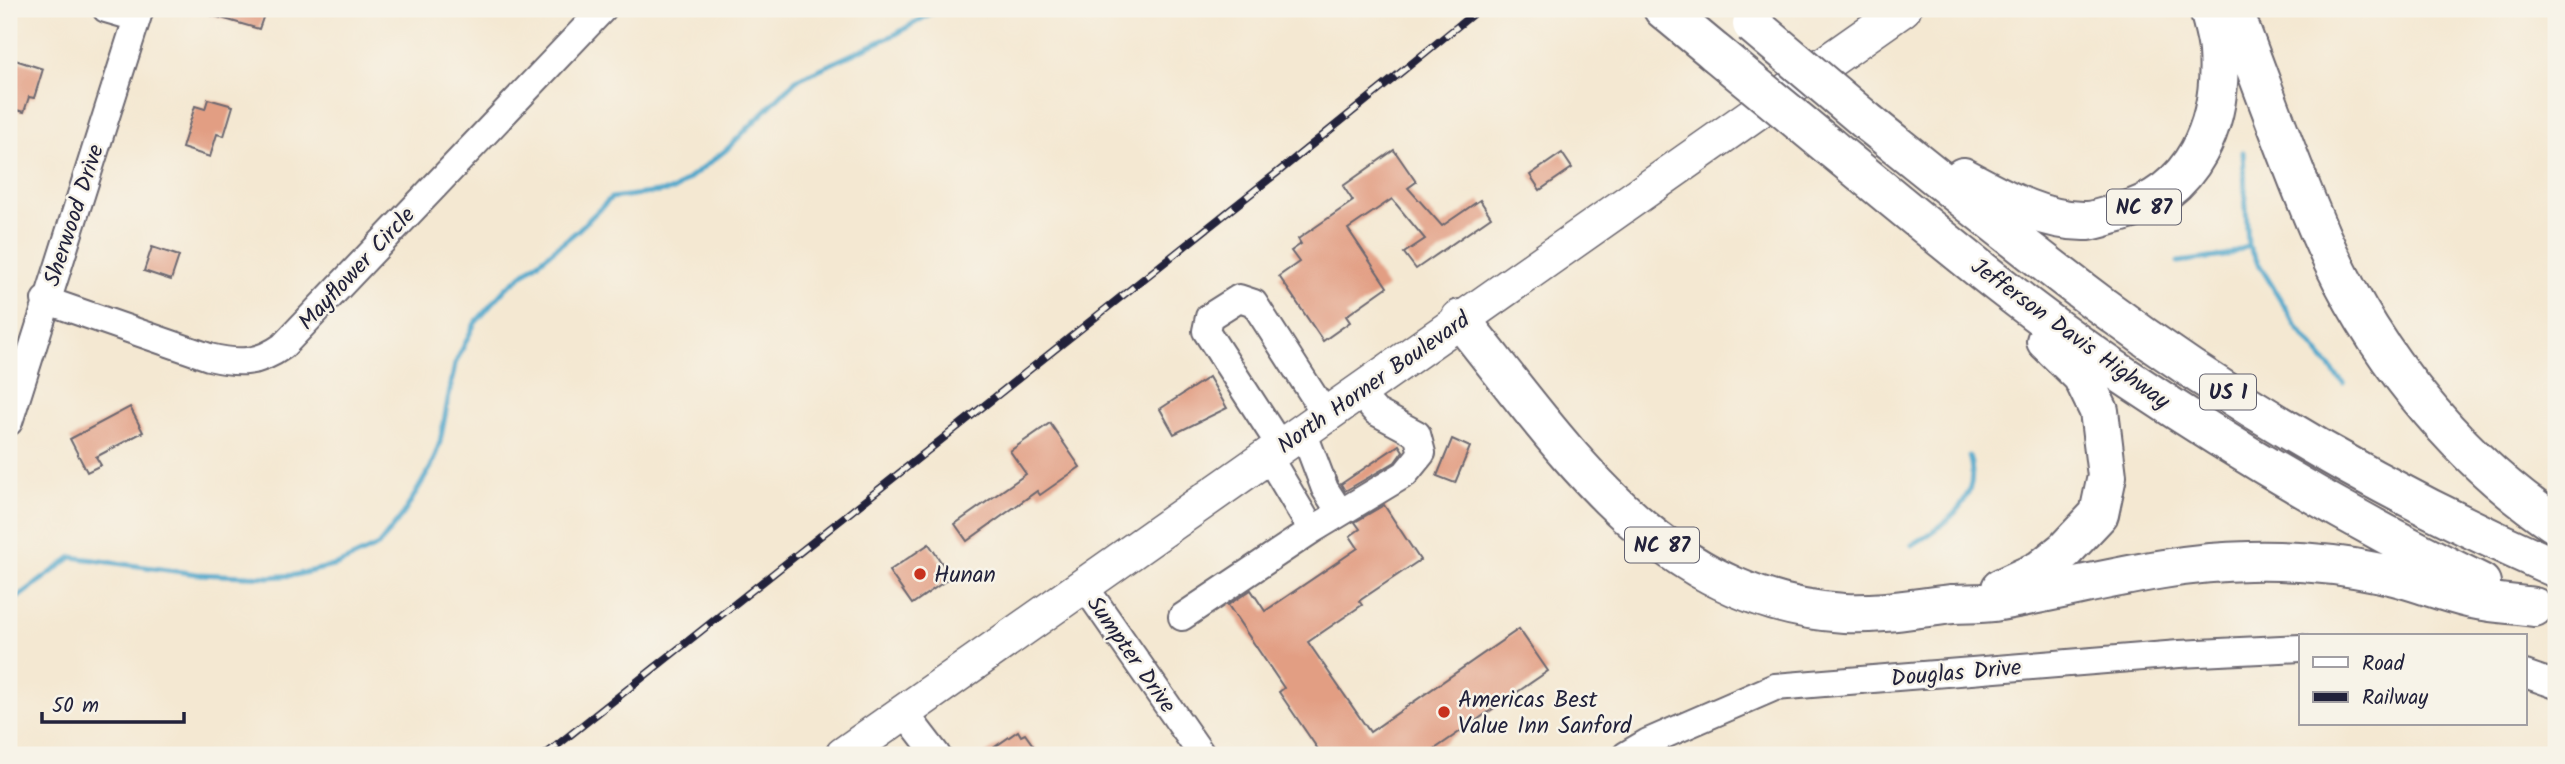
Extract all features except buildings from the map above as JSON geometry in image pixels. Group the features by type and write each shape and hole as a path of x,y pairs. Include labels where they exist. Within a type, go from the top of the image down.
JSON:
{"highway":[{"name":"Jefferson Davis Highway","path":"1663,9 1922,222 2130,380 2304,490 2396,541 2545,612"},
{"name":"NC 87","path":"1929,171 1964,177 1998,198 2039,213 2088,221 2144,207 2178,181 2205,144 2216,101 2218,50 2209,9"},
{"path":"2233,9 2321,237 2364,319 2403,375 2468,451 2556,524"},
{"name":"Jefferson Davis Highway","path":"1742,17 1929,171 2098,304 2282,427 2416,502 2556,568"},
{"name":"NC 87","path":"1460,319 1595,485 1643,530 1694,566 1748,592 1820,610 1870,614 1951,604 2019,581 2040,570 2065,550 2099,514 2107,477 2099,411 2082,376 2036,331 1977,288 1922,222"},
{"path":"1951,604 1991,603 2167,566 2248,561 2341,566 2384,573 2470,598 2545,612"}],"main road":[{"name":"North Horner Boulevard","path":"842,755 1085,587 1460,319 1903,9"}],"street":[{"path":"106,9 138,13"},
{"name":"Mayflower Circle","path":"45,300 209,357 234,363 262,360 283,346 603,9"},
{"name":"Sherwood Drive","path":"9,422 45,300 138,13"},
{"path":"1312,530 1295,437 1254,303 1238,298 1209,317 1206,331 1295,437 1340,512"},
{"path":"1182,617 1340,512 1405,474 1422,453 1417,434 1376,412 1358,392"},
{"name":"Sumpter Drive","path":"1085,587 1202,755"},
{"name":"Douglas Drive","path":"1626,755 1648,741 1775,687 2166,655 2299,648"},
{"path":"2526,674 2556,685"},
{"path":"904,712 937,755"}],"waterway":[{"path":"9,604 72,557 197,574 269,577 295,575 337,565 378,546 404,513 431,467 440,442 455,364 475,323 506,288 576,232 611,198 674,190 726,150 796,80 896,34 938,9"},
{"path":"2243,152 2248,246 2299,330 2343,383"},
{"path":"2178,262 2225,256 2248,246"},
{"path":"1912,545 1948,520 1966,498 1971,485 1969,456"}],"railway":[{"path":"545,755 1479,9"}],"place":[{"name":"Hunan","path":"920,574"},
{"name":"Americas Best Value Inn Sanford","path":"1444,712"}]}
